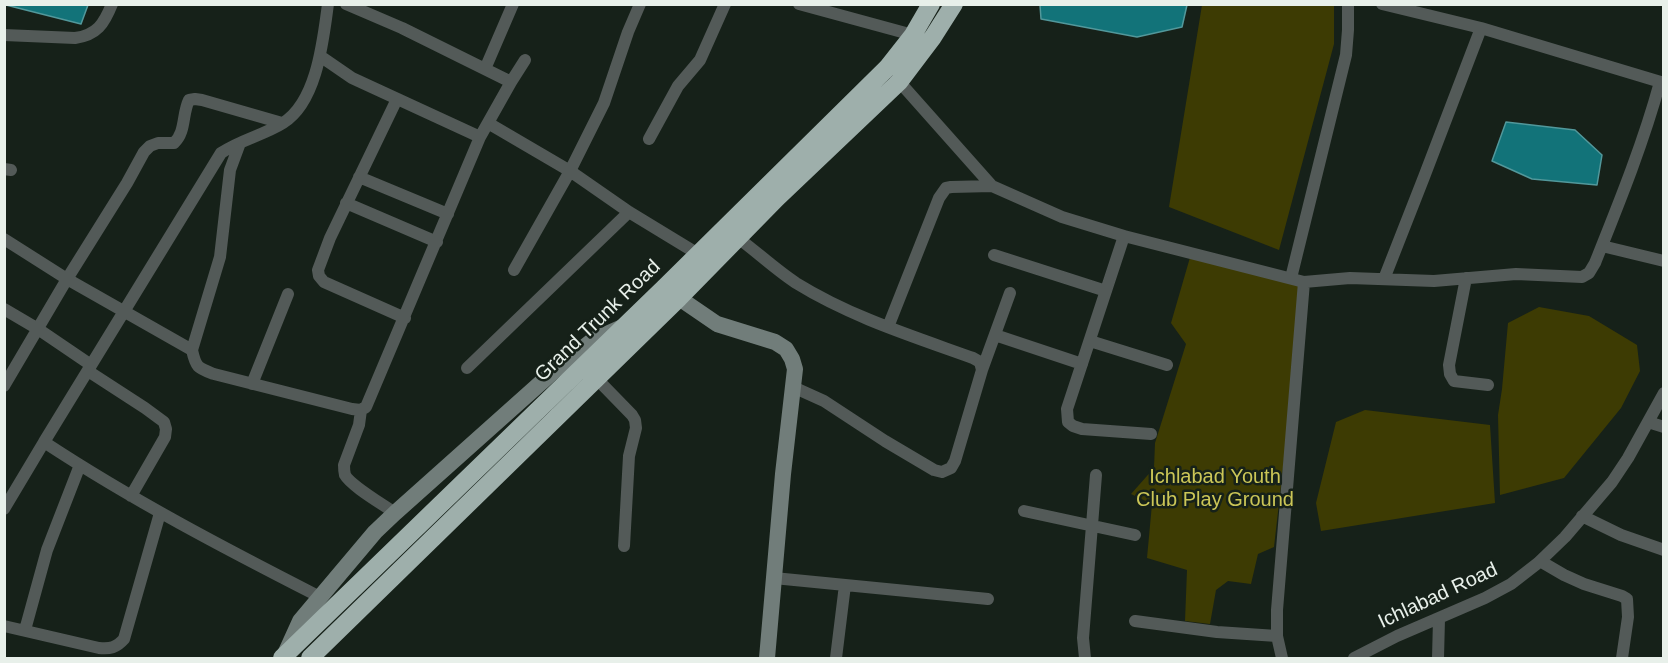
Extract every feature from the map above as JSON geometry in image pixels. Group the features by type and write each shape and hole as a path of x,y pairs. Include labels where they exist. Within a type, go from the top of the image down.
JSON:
{"highway":[{"name":"Grand Trunk Road","path":"310,658 679,298 777,198 893,75 931,4"},
{"name":"Grand Trunk Road","path":"283,658 698,254 933,38 954,4"}],"street":[{"path":"4,34 75,38 86,36 103,23 112,4"},
{"path":"4,508 221,153 282,123 295,114 308,93 320,56 328,4"},
{"path":"346,4 402,28 511,82"},
{"path":"485,69 513,4"},
{"path":"514,270 570,171 604,103 640,4"},
{"path":"649,139 678,86 699,60 725,4"},
{"path":"799,4 913,35"},
{"path":"1290,278 1346,55 1348,4"},
{"path":"893,75 992,186 1062,217 1124,236 1304,282 1341,278 1434,281 1516,274 1582,277 1589,273 1602,246 1647,130 1662,83 1480,28 1382,4"},
{"path":"1384,279 1480,28"},
{"path":"320,56 352,78 480,137"},
{"path":"240,143 230,170 220,257 192,350 195,360 200,369 361,410 366,407 405,318 480,137 525,60"},
{"path":"397,99 346,203 318,270 324,282 405,318"},
{"path":"4,386 67,279 128,183 144,152 150,146 158,143 174,143 178,140 189,100 201,100 282,123"},
{"path":"488,123 570,171 629,212 698,254"},
{"path":"359,177 448,214"},
{"path":"888,327 944,190 951,187 992,186"},
{"path":"346,203 436,242"},
{"path":"467,368 629,212"},
{"path":"1124,236 1068,409 1068,422 1082,429 1151,434"},
{"path":"738,238 794,282 853,313 973,358 980,362 982,370"},
{"path":"4,239 67,279 192,350"},
{"path":"1602,246 1664,261"},
{"path":"994,255 1106,291"},
{"path":"1466,278 1449,365 1450,374 1454,381 1488,385"},
{"path":"1282,658 1277,636 1277,610 1304,282"},
{"path":"793,387 824,401 885,441 934,470 942,472 951,468 955,461 982,370 1010,292"},
{"path":"252,384 288,294"},
{"path":"679,298 717,324 775,342 786,349 795,369 783,474 767,658"},
{"path":"4,309 38,329 164,423 165,437 130,496"},
{"path":"283,658 300,621 375,532 554,371 593,340 625,326"},
{"path":"995,335 1082,364"},
{"path":"1090,341 1167,365"},
{"path":"596,378 635,420 636,428 629,456 624,546"},
{"name":"Ichlabad Road","path":"1354,658 1397,636 1485,598 1511,584 1540,561 1565,537 1612,482 1664,393"},
{"path":"361,410 359,425 344,465 344,472 355,485 395,513"},
{"path":"1648,422 1664,428"},
{"path":"44,442 160,513 320,597"},
{"path":"25,630 47,550 80,465"},
{"path":"1085,658 1083,638 1096,474"},
{"path":"1024,511 1135,536"},
{"path":"4,626 99,648 110,649 118,646 124,639 160,513"},
{"path":"1582,516 1664,550"},
{"path":"1540,561 1584,585 1626,599 1628,617 1622,658"},
{"path":"774,578 988,598"},
{"path":"836,658 845,585"},
{"path":"1438,658 1439,619"},
{"path":"1135,621 1217,632 1277,636"},
{"path":"322,658 339,630"}],"green space":[{"path":"1202,5 1334,5 1334,44 1279,250 1169,207"},
{"name":"Ichlabad Youth Club Play Ground","path":"1191,254 1304,282 1274,547 1258,554 1251,584 1228,581 1216,590 1210,624 1185,621 1187,570 1147,558 1152,504 1131,494 1154,468 1155,443 1186,344 1171,323"},
{"path":"1539,307 1589,316 1637,345 1640,371 1621,408 1564,478 1500,495 1498,415 1508,323"},
{"path":"1365,410 1490,425 1495,503 1321,531 1316,503 1336,422"}],"water":[{"path":"1040,4 1187,5 1182,27 1137,37 1041,19"},
{"path":"6,5 88,5 81,24"},
{"path":"1506,122 1575,130 1602,155 1597,185 1532,179 1492,161"}]}
